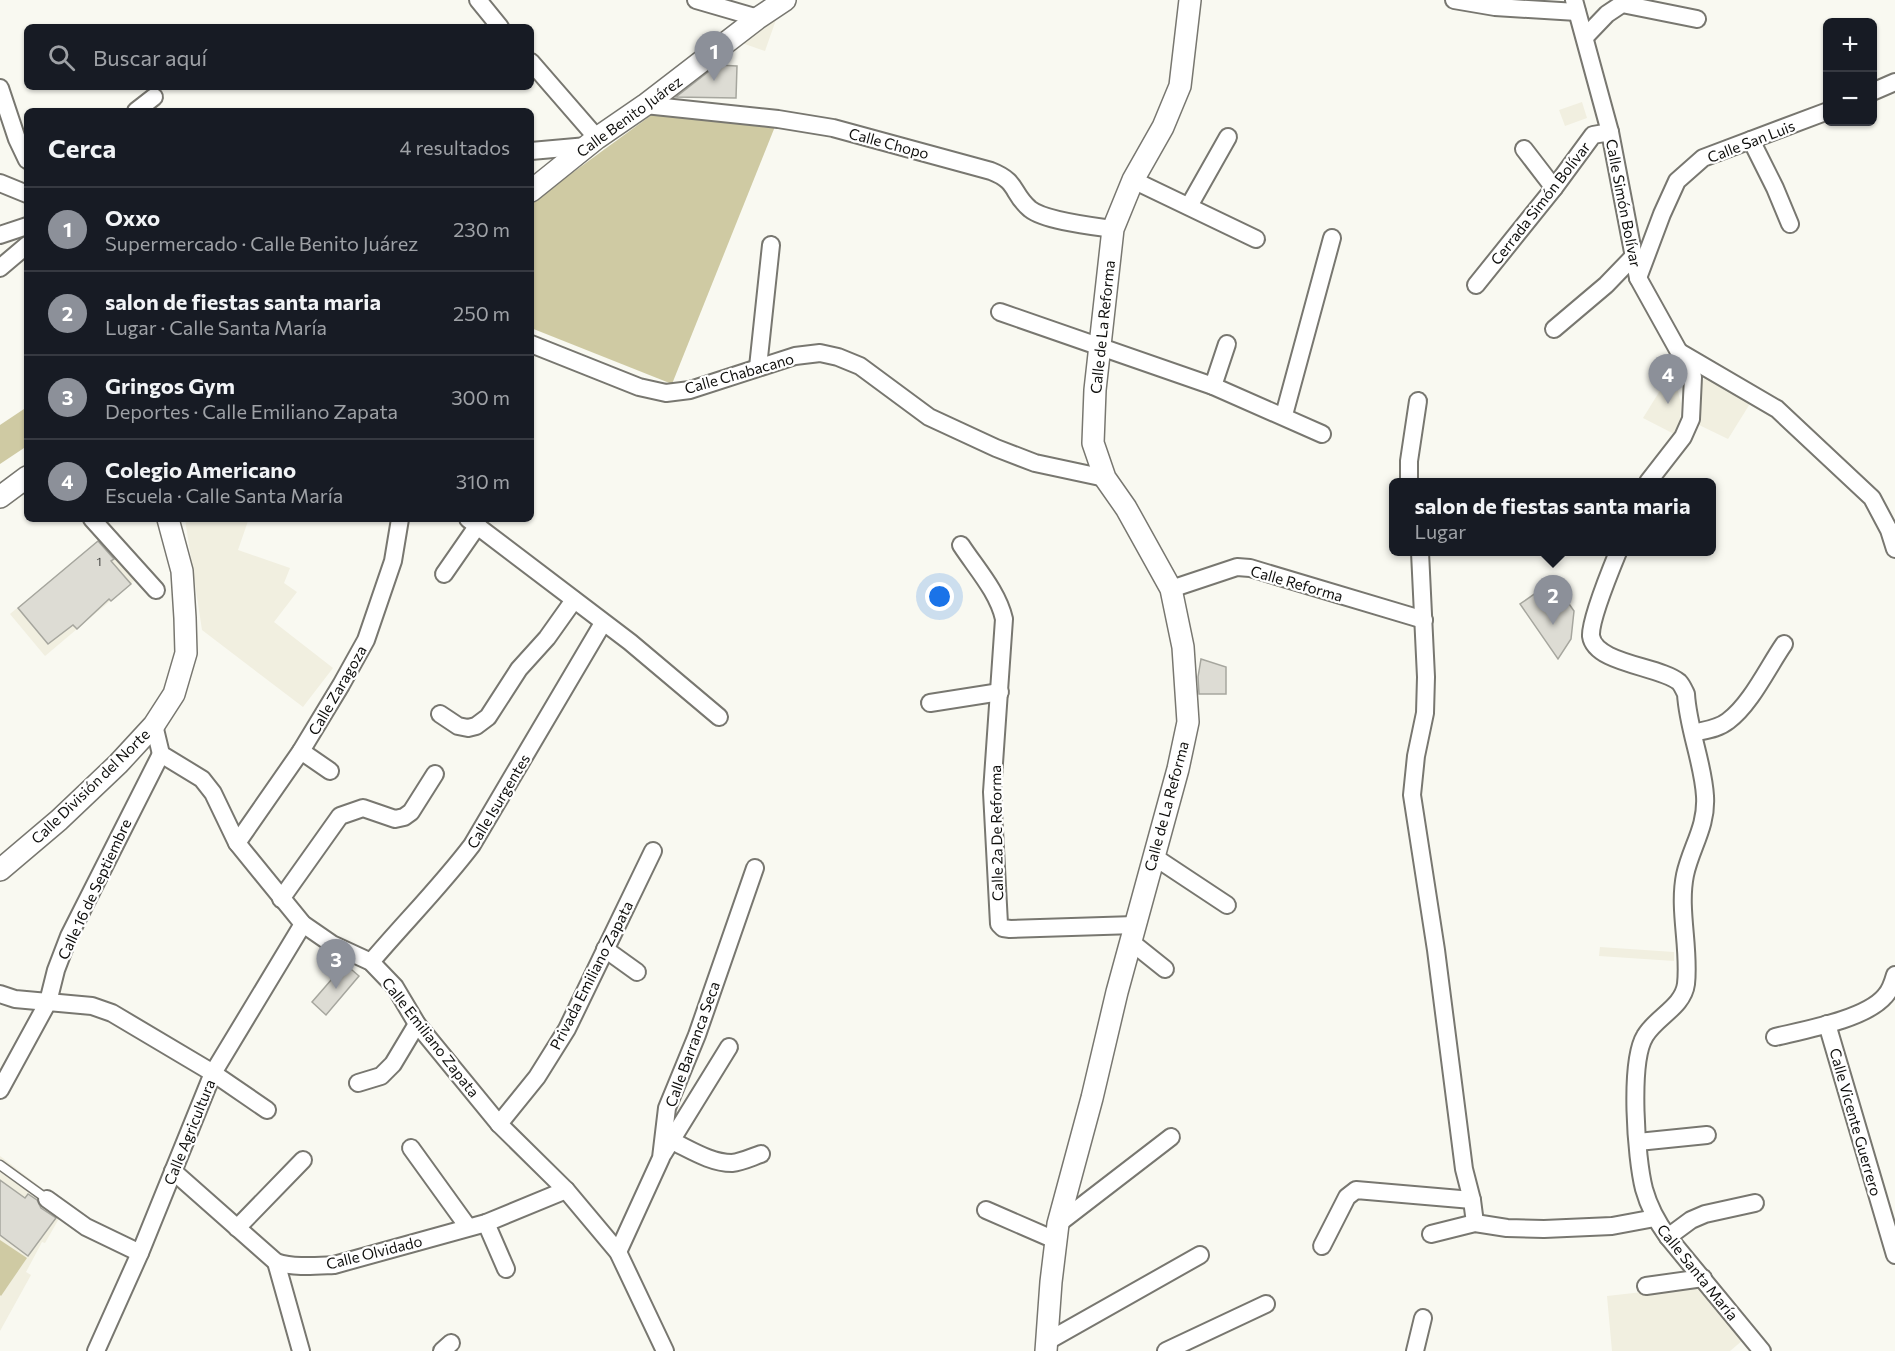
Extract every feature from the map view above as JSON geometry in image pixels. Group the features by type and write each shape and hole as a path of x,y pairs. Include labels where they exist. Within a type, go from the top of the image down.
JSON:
{"street":[{"path":"478,0 498,24"},
{"path":"696,0 758,18"},
{"name":"Calle Benito Juárez","path":"534,188 592,142 785,0"},
{"path":"1454,0 1495,7 1576,6"},
{"name":"Calle de La Reforma","path":"1046,1347 1057,1232 1153,856 1178,769 1188,722 1183,647 1171,590 1126,508 1105,478 1093,443 1095,390 1113,229 1133,180 1163,127 1180,86 1194,1"},
{"path":"1585,37 1607,14 1622,4 1697,19"},
{"name":"Calle Simón Bolívar","path":"1576,6 1610,132 1638,278 1680,353"},
{"path":"534,66 592,142 534,152"},
{"path":"1877,90 1895,82"},
{"path":"0,88 24,154"},
{"path":"140,108 154,97"},
{"name":"Calle Chopo","path":"645,105 833,128 991,171 1006,177 1021,200 1032,211 1047,217 1113,229"},
{"name":"Calle San Luis","path":"1638,278 1677,181 1703,158 1823,113"},
{"name":"Cerrada Simón Bolívar","path":"1476,285 1554,188 1593,135 1610,132"},
{"path":"1189,206 1228,136"},
{"path":"1751,140 1790,224"},
{"path":"1524,149 1554,188"},
{"path":"1133,180 1256,239"},
{"path":"0,183 24,193"},
{"path":"0,235 24,227"},
{"path":"1284,415 1332,238"},
{"path":"758,367 771,245"},
{"path":"0,268 24,248"},
{"path":"1554,329 1606,285 1633,257"},
{"path":"1000,312 1213,386 1284,415 1322,434"},
{"path":"1213,386 1227,344"},
{"name":"Calle Chabacano","path":"534,345 639,387 666,393 690,390 795,356 820,353 838,357 860,366 929,417 996,448 1035,463 1105,478"},
{"path":"1652,478 1683,437 1691,419 1694,377 1680,353"},
{"path":"1680,353 1777,409 1872,498 1889,530 1895,549"},
{"path":"1409,478 1409,461 1418,402"},
{"path":"0,497 24,479"},
{"path":"95,522 156,590"},
{"name":"Calle División del Norte","path":"0,870 59,820 118,764 154,725 174,694 186,653 182,571 169,522"},
{"name":"Calle Zaragoza","path":"237,843 301,751 342,686 366,640 393,561 400,522"},
{"path":"444,574 473,522 630,642 719,717"},
{"name":"Calle 2a De Reforma","path":"961,545 1002,610 1005,632 992,792 999,924 1003,928 1010,929 1133,933"},
{"path":"1420,556 1424,620 1425,713 1416,756 1412,795 1436,950 1464,1169 1475,1223"},
{"name":"Calle Santa María","path":"1616,556 1600,598 1591,634 1593,642 1598,649 1611,656 1670,677 1680,683 1686,694 1705,796 1702,829 1685,875 1683,901 1686,984 1677,1004 1644,1036 1638,1057 1636,1090 1638,1142 1644,1189 1655,1218 1668,1237 1762,1351"},
{"name":"Calle Reforma","path":"1171,590 1237,567 1250,568 1424,620"},
{"path":"440,714 458,726 468,728 476,726 488,717 519,669 547,638 574,600"},
{"name":"Calle Isurgentes","path":"371,962 414,911 447,878 472,845 603,623"},
{"path":"1693,733 1714,729 1729,721 1748,699 1784,644"},
{"path":"930,703 1000,692"},
{"path":"154,725 161,754"},
{"path":"301,751 330,771"},
{"name":"Calle Emiliano Zapata","path":"161,754 202,779 213,793 237,843 303,924 332,944 371,962 394,987 417,1024 499,1124 566,1190 618,1252 665,1351"},
{"name":"Calle 16 de Septiembre","path":"0,1090 48,1002 56,970 69,936 161,754"},
{"path":"281,899 340,816 363,808 395,819 404,818 411,812 435,774"},
{"name":"Privada Emiliano Zapata","path":"499,1124 537,1077 567,1029 653,851"},
{"path":"1153,856 1227,905"},
{"name":"Calle Barranca Seca","path":"618,1252 661,1158 668,1108 697,1035 754,868"},
{"name":"Calle Agricultura","path":"96,1351 140,1253 213,1073 303,924"},
{"path":"1133,933 1165,969"},
{"path":"605,949 637,972"},
{"path":"1775,1037 1827,1024 1868,1009 1887,994 1895,975"},
{"path":"0,994 15,999 92,1006 112,1012 213,1073 267,1110"},
{"path":"357,1083 381,1076 393,1064 417,1024"},
{"name":"Calle Vicente Guerrero","path":"1827,1024 1894,1246"},
{"path":"661,1158 729,1047"},
{"path":"1638,1142 1707,1135"},
{"path":"986,1210 1057,1232 1171,1137"},
{"path":"672,1141 710,1159 722,1162 734,1163 761,1154"},
{"path":"411,1148 468,1227"},
{"path":"237,1228 303,1160"},
{"path":"173,1171 276,1262 301,1351"},
{"name":"Calle Olvidado","path":"276,1262 285,1265 334,1265 486,1223 566,1190"},
{"path":"1322,1246 1347,1197 1356,1190 1472,1200"},
{"path":"47,1199 86,1227 140,1253"},
{"path":"1668,1237 1691,1220 1705,1214 1755,1203"},
{"path":"1431,1234 1475,1223 1507,1228 1544,1229 1612,1226 1655,1218"},
{"path":"486,1223 506,1269"},
{"path":"1046,1347 1200,1255"},
{"path":"1646,1286 1703,1278"},
{"path":"1166,1351 1266,1304"},
{"path":"1415,1351 1423,1318"}],"lane":[{"path":"0,1165 47,1199"}],"shaded area":[{"path":"778,14 765,51 739,42"},
{"path":"1582,102 1587,118 1565,126 1559,110"},
{"path":"657,111 776,124 672,384 534,329 534,201"},
{"path":"1671,373 1675,379 1681,403 1676,435 1643,418"},
{"path":"1706,374 1751,402 1728,439 1697,424 1702,383"},
{"path":"24,409 24,448 0,464 0,425"},
{"path":"185,522 248,522 238,550 290,568 284,583 297,592 274,622 333,668 303,707 202,630"},
{"path":"100,539 135,580 45,656 10,614"},
{"path":"1600,947 1674,952 1674,961 1599,956"},
{"path":"0,1156 51,1195 61,1215 45,1243 42,1242 26,1272 31,1275 0,1331"},
{"path":"0,1240 27,1258 1,1296 0,1295"},
{"path":"1696,1286 1743,1340 1730,1351 1612,1351 1607,1296"}],"building":[{"path":"717,65 737,66 736,98 676,97"},
{"path":"98,541 114,559 111,561 131,584 111,601 109,599 77,629 73,625 48,644 18,608"},
{"path":"1553,581 1574,611 1571,639 1558,659 1520,604"},
{"path":"1201,659 1226,667 1226,694 1199,694 1198,677"},
{"path":"345,964 359,976 326,1015 312,1002"},
{"path":"0,1180 25,1198 28,1194 37,1200 41,1208 56,1218 28,1256 0,1235"}],"place":[{"name":"Oxxo","path":"714,81"},
{"name":"Colegio Americano","path":"1668,404"},
{"name":"salon de fiestas santa maria","path":"1553,625"},
{"name":"Gringos Gym","path":"336,989"}]}
